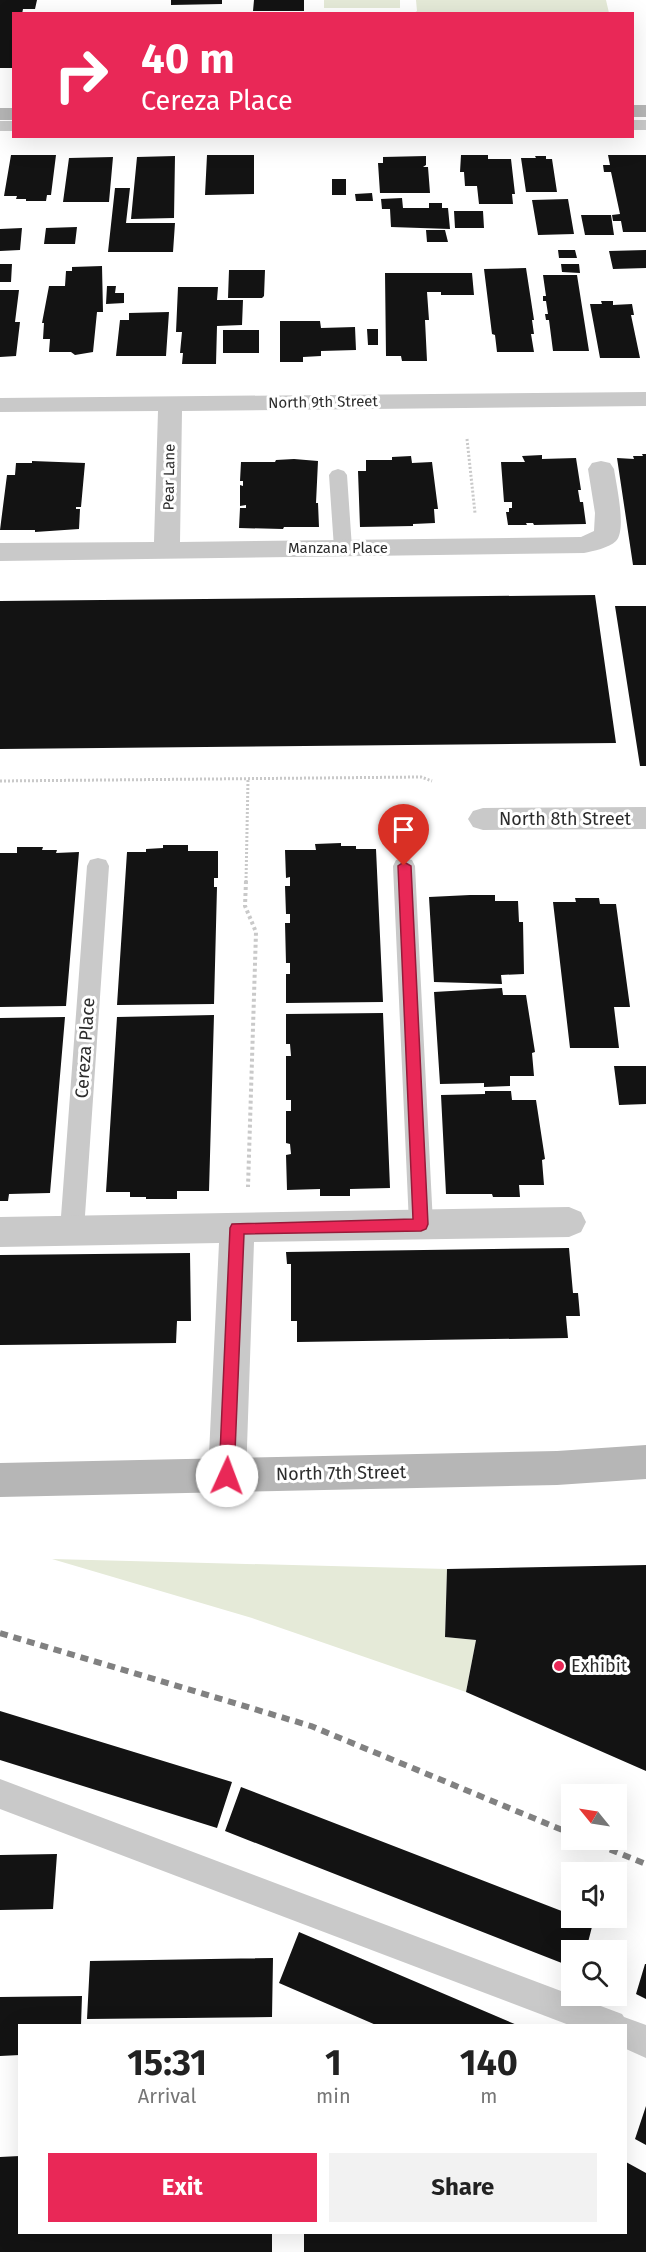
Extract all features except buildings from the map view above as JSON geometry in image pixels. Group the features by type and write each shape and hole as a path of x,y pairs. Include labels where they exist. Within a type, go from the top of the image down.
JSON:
{"street":[{"name":"North 9th Street","path":"0,405 646,399"},
{"name":"Pear Lane","path":"167,550 170,404"},
{"name":"Manzana Place","path":"0,552 584,545 606,536 608,513 601,469"},
{"name":"North 8th Street","path":"483,819 646,818"},
{"path":"0,1232 569,1222"},
{"path":"227,1476 237,1228"},
{"name":"North 7th Street","path":"0,1480 556,1468 646,1462"}],"lane":[{"path":"338,475 343,548"},
{"path":"404,866 421,1224"},
{"name":"Cereza Place","path":"72,1230 98,867"},
{"path":"0,1794 607,2024"},
{"path":"627,2032 646,2042"}],"path":[{"path":"467,439 475,513"},
{"path":"0,781 421,777 432,781"},
{"path":"237,1228 248,1199 256,932 245,906 248,779"}],"green space":[{"path":"324,0 400,0 400,8 324,8"},
{"path":"416,0 606,0 609,12 416,12"},
{"path":"52,1559 447,1569 445,1637 476,1640 466,1692 252,1618"}],"railway":[{"path":"0,1633 311,1726 561,1829"},
{"path":"611,1850 646,1864"}],"place":[{"name":"Exhibit","path":"559,1666"}],"route":[{"path":"227,1476 237,1228 421,1224 404,866"}]}
